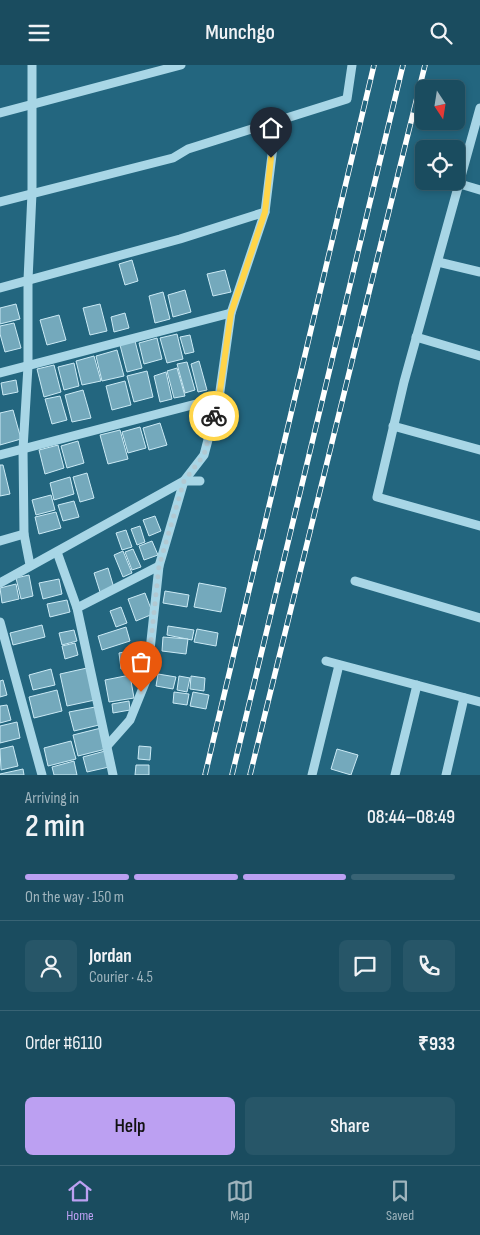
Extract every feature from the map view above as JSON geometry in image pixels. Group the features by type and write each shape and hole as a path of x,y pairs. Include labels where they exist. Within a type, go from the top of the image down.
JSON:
{"street":[{"path":"30,565 24,534 23,449 28,366 28,280 32,193 32,65"},
{"path":"0,113 181,65"},
{"path":"0,202 173,158 188,149 348,99 352,65"},
{"path":"465,166 480,110"},
{"path":"107,746 130,720 147,678 159,566 184,481 204,455 219,398 231,313 265,212 276,122"},
{"path":"465,186 480,190"},
{"path":"459,190 416,337 377,497 480,526"},
{"path":"0,288 180,239 265,212"},
{"path":"438,262 480,272"},
{"path":"0,373 231,313"},
{"path":"416,337 480,356"},
{"path":"0,455 219,398"},
{"path":"393,426 480,449"},
{"path":"0,583 184,481 200,481"},
{"path":"0,541 24,534"},
{"path":"57,552 77,608 113,775"},
{"path":"77,608 159,566"},
{"path":"355,581 480,618"},
{"path":"0,623 42,775"},
{"path":"326,661 480,702"},
{"path":"312,775 339,665"},
{"path":"395,775 417,685"},
{"path":"446,775 464,698"}],"building":[{"path":"132,260 138,281 125,285 119,264"},
{"path":"225,270 231,292 213,296 207,274"},
{"path":"185,290 191,312 173,317 168,295"},
{"path":"163,292 170,319 155,323 149,296"},
{"path":"16,304 20,319 0,324 0,308"},
{"path":"100,304 107,331 90,335 83,308"},
{"path":"125,313 129,328 114,332 111,317"},
{"path":"59,315 66,340 47,345 40,320"},
{"path":"14,323 21,348 5,352 0,334 0,326"},
{"path":"177,334 183,359 167,363 160,338"},
{"path":"190,335 194,352 185,354 180,337"},
{"path":"157,338 162,359 144,364 139,343"},
{"path":"135,341 142,368 127,372 120,345"},
{"path":"117,350 124,376 102,381 96,356"},
{"path":"94,356 101,381 82,385 76,361"},
{"path":"199,361 207,390 198,392 191,364"},
{"path":"187,362 195,390 185,393 177,364"},
{"path":"74,363 79,386 64,390 58,367"},
{"path":"54,365 61,392 44,397 37,369"},
{"path":"177,368 185,396 174,398 167,371"},
{"path":"147,371 153,397 134,402 127,376"},
{"path":"166,372 172,399 160,402 154,376"},
{"path":"16,380 18,392 3,395 1,383"},
{"path":"125,381 131,405 112,410 106,386"},
{"path":"83,390 91,418 72,422 65,395"},
{"path":"60,396 67,420 52,424 45,399"},
{"path":"13,410 21,439 0,445 0,413"},
{"path":"160,423 167,445 149,450 143,428"},
{"path":"140,427 146,448 128,453 122,432"},
{"path":"120,430 128,459 108,464 100,435"},
{"path":"78,441 84,463 67,468 61,446"},
{"path":"58,445 64,468 45,474 39,450"},
{"path":"0,465 3,465 10,494 0,496"},
{"path":"87,473 94,498 80,502 73,477"},
{"path":"70,477 74,494 54,500 50,483"},
{"path":"51,495 55,510 36,515 32,500"},
{"path":"74,501 79,517 63,521 58,505"},
{"path":"56,512 61,528 39,534 35,517"},
{"path":"155,516 161,531 149,536 143,520"},
{"path":"140,526 145,542 137,545 131,529"},
{"path":"126,530 132,547 122,550 116,533"},
{"path":"152,541 158,555 144,560 139,546"},
{"path":"133,549 141,567 132,570 125,552"},
{"path":"123,551 132,573 123,577 114,555"},
{"path":"108,568 114,588 100,592 94,573"},
{"path":"29,575 33,596 21,599 16,578"},
{"path":"59,579 62,594 43,599 39,583"},
{"path":"199,583 226,588 221,612 194,607"},
{"path":"16,584 19,599 2,603 0,588"},
{"path":"165,591 189,595 187,607 163,603"},
{"path":"145,593 153,614 136,621 128,599"},
{"path":"67,600 70,612 50,617 47,604"},
{"path":"121,607 127,623 116,627 110,611"},
{"path":"42,625 45,637 13,645 10,633"},
{"path":"168,626 194,630 192,640 167,635"},
{"path":"126,627 130,641 102,650 98,636"},
{"path":"197,629 218,633 216,646 194,642"},
{"path":"74,630 77,641 62,645 59,633"},
{"path":"163,637 188,639 186,654 162,651"},
{"path":"75,643 78,655 65,659 62,646"},
{"path":"129,651 131,667 121,669 119,653"},
{"path":"87,668 95,700 67,706 60,674"},
{"path":"51,669 55,685 33,690 29,675"},
{"path":"158,674 176,677 173,689 156,686"},
{"path":"130,675 134,698 109,702 105,680"},
{"path":"179,676 190,678 187,692 177,690"},
{"path":"191,676 205,678 204,691 190,689"},
{"path":"3,680 7,695 0,697 0,681"},
{"path":"57,690 62,711 34,718 29,697"},
{"path":"174,692 189,694 187,705 173,703"},
{"path":"193,692 209,695 206,709 190,706"},
{"path":"129,701 130,710 113,713 112,704"},
{"path":"7,705 11,720 0,723 0,706"},
{"path":"95,707 99,725 74,731 69,712"},
{"path":"17,722 20,738 0,743 0,726"},
{"path":"101,728 106,749 78,756 73,735"},
{"path":"71,741 76,759 48,766 44,748"},
{"path":"13,746 18,766 1,770 0,749"},
{"path":"139,746 151,747 150,760 138,759"},
{"path":"337,749 358,755 351,775 331,769"},
{"path":"105,751 109,767 87,772 83,757"},
{"path":"74,761 77,775 54,775 52,767"},
{"path":"136,765 149,765 149,775 135,775"},
{"path":"23,769 24,775 0,775 0,774"}],"railway":[{"path":"205,775 374,65"},
{"path":"232,775 403,65"},
{"path":"250,775 425,65"}],"way so far":[{"path":"141,692 147,678 159,566 184,481 204,455 214,416"}],"route":[{"path":"214,416 219,398 231,313 265,212 271,158"}]}
